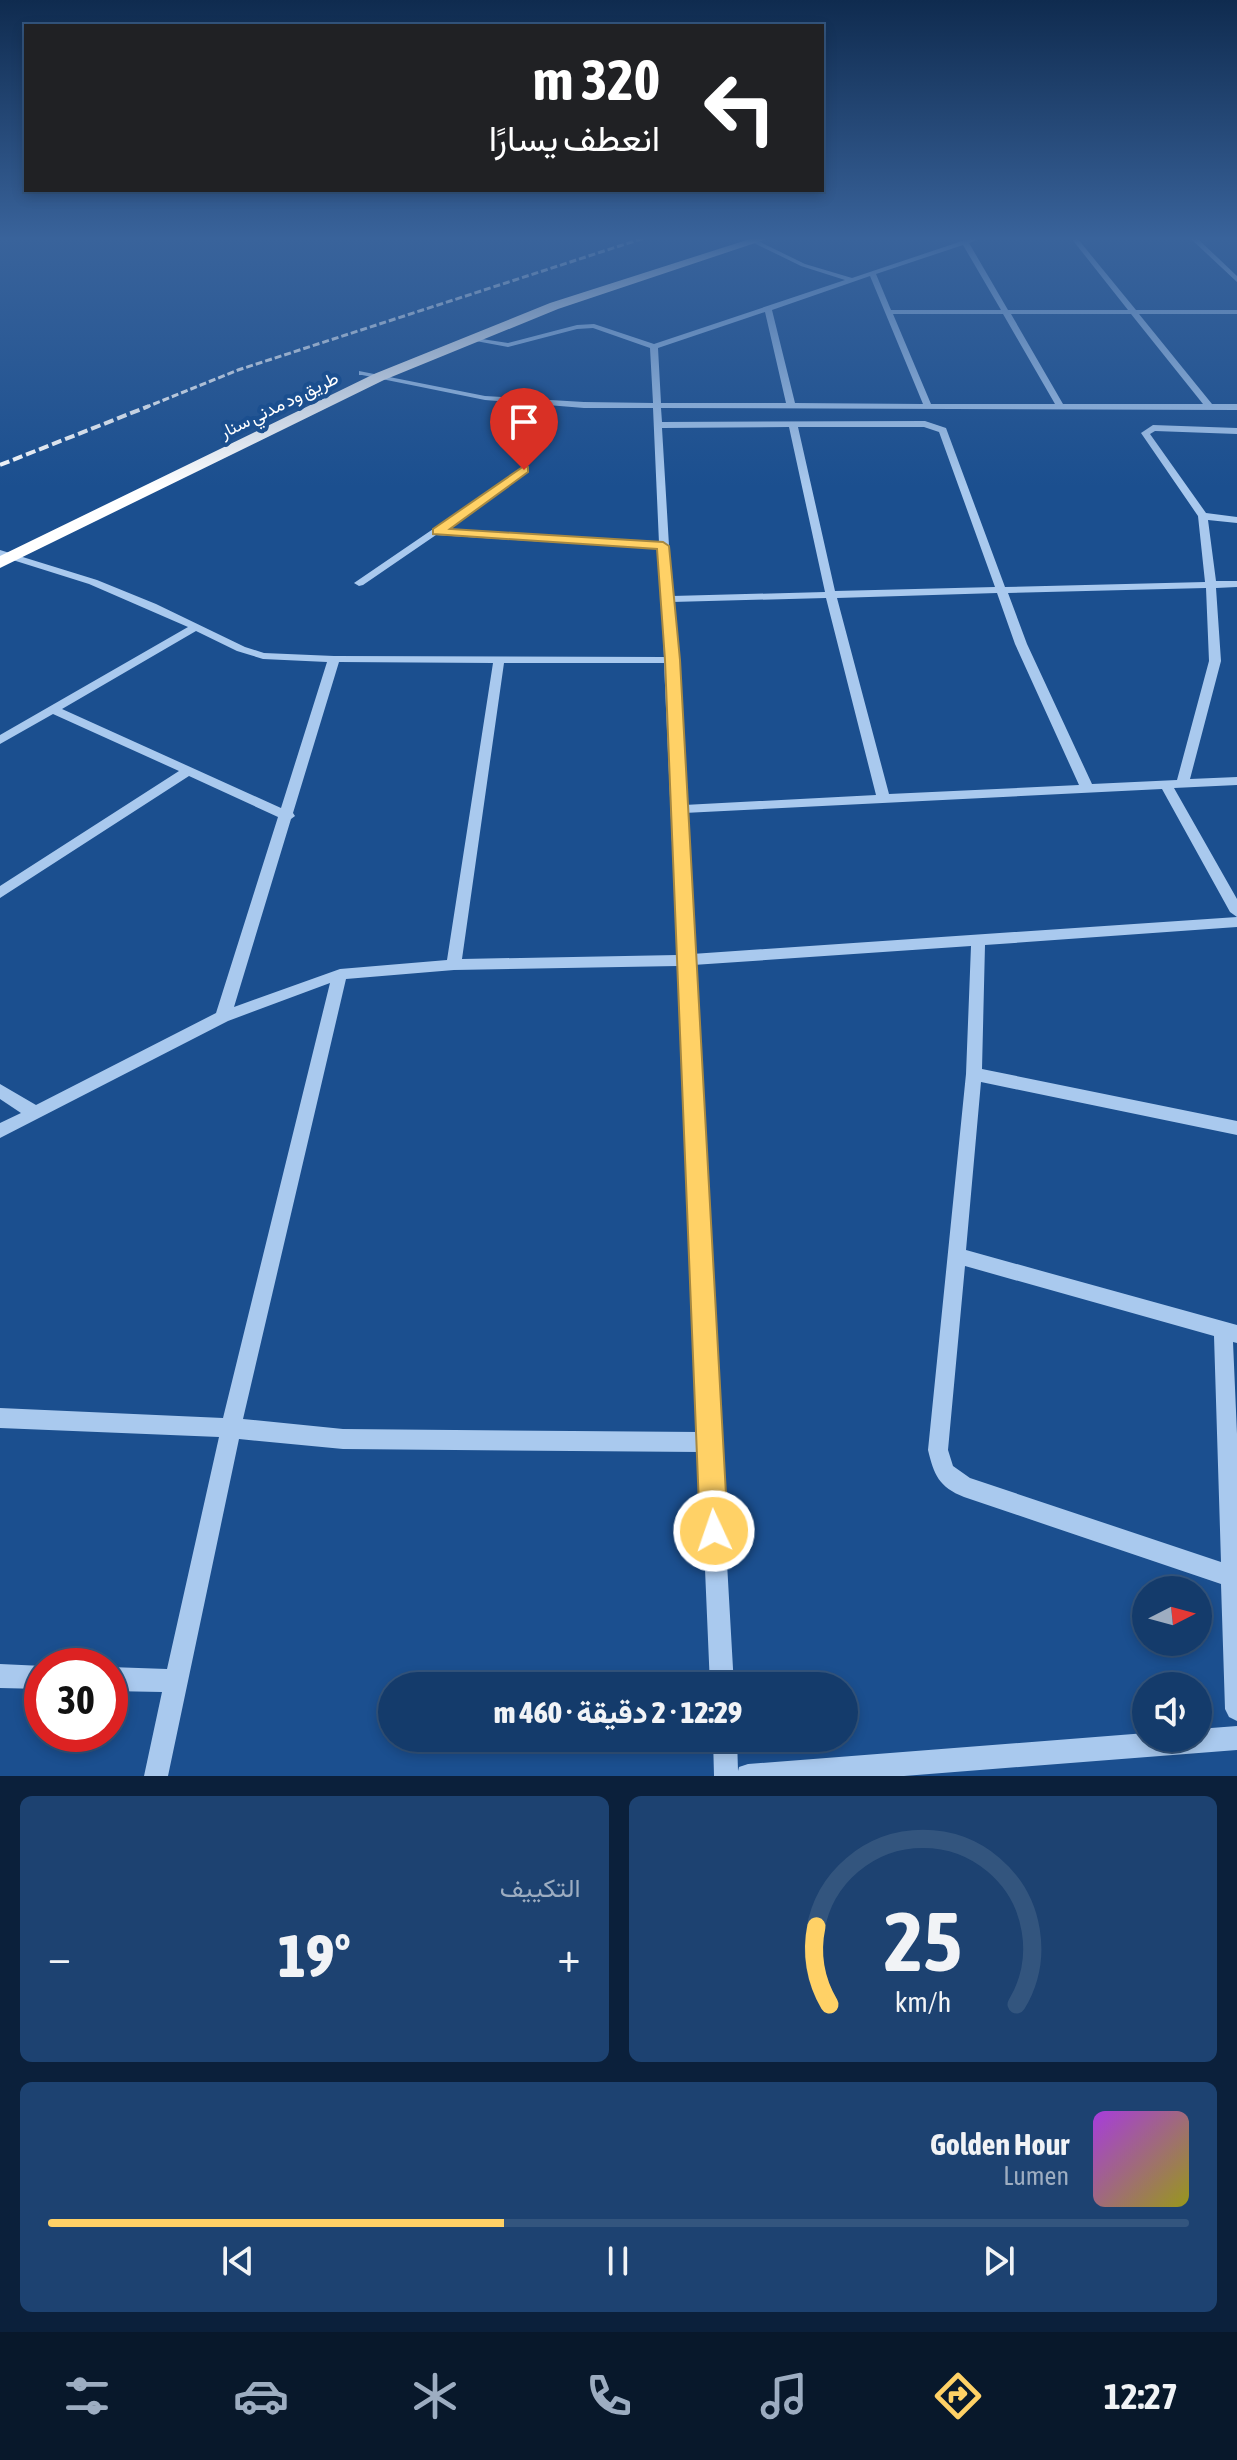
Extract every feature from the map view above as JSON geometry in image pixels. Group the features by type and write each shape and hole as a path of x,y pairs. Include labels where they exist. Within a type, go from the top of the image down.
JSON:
{"highway":[{"name":"طريق ود مدني سنار","path":"3,555 362,373 495,321"},
{"name":"طريق ود مدني سنار","path":"3,555 379,377 517,321"}],"street":[{"path":"469,339 508,345 586,326 602,328 654,347 730,321"},
{"path":"771,321 791,405"},
{"path":"892,321 927,404"},
{"path":"1010,321 1059,404"},
{"path":"1142,321 1209,406"},
{"path":"654,347 680,809 721,1672"},
{"path":"362,373 448,392 530,402 658,406 1059,404 1237,407"},
{"path":"658,425 925,424 943,430 1021,644 1087,788"},
{"path":"793,425 831,595 883,798"},
{"path":"1183,783 1215,661 1211,585 1203,516 1152,447 1147,430 1237,431"},
{"path":"359,583 524,470"},
{"path":"1203,516 1237,520"},
{"path":"437,532 663,546"},
{"path":"3,555 110,585 241,649 263,656 672,660"},
{"path":"669,599 1237,584"},
{"path":"0,740 196,627"},
{"path":"223,1017 288,816 334,659"},
{"path":"454,965 499,660"},
{"path":"53,710 288,816"},
{"path":"0,893 188,771"},
{"path":"680,809 1237,781"},
{"path":"1166,785 1237,912"},
{"path":"0,1131 223,1017 340,974 454,965 687,960 978,943 1237,922"},
{"path":"978,943 974,1074 938,1450 944,1472 964,1487 1231,1576"},
{"path":"156,1776 231,1428 340,974"},
{"path":"974,1074 1237,1128"},
{"path":"0,1091 35,1113"},
{"path":"956,1255 1230,1332 1231,1576 1237,1709"},
{"path":"0,1418 231,1428 343,1439 709,1442"},
{"path":"0,1676 24,1677"},
{"path":"128,1680 176,1681"},
{"path":"748,1776 1237,1738"},
{"path":"725,1752 726,1776"}],"railway":[{"path":"146,407 238,370 389,321"},
{"path":"0,465 146,407"}],"route":[{"path":"524,470 437,532 663,546 669,599 714,1531"}]}
